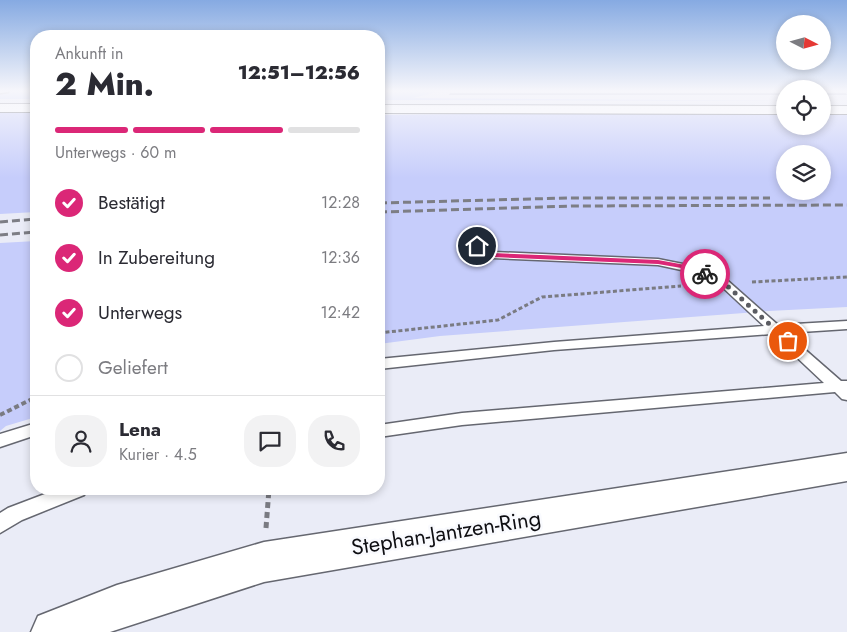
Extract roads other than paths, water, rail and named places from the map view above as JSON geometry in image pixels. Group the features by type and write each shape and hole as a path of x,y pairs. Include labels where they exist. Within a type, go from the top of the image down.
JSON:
{"street":[{"name":"Stephan-Jantzen-Ring","path":"54,632 117,607 264,562 847,467"}],"lane":[{"path":"477,246 492,255 673,263 689,268 724,283 844,389"},
{"path":"385,363 450,356 775,329 847,325"},
{"path":"385,430 462,419 844,389"},
{"path":"0,441 30,431"},
{"path":"0,524 15,514 63,495"}],"railway":[{"path":"385,203 567,198 770,198"},
{"path":"385,212 574,206 847,205"},
{"path":"0,222 30,220"},
{"path":"0,235 30,232"}]}
